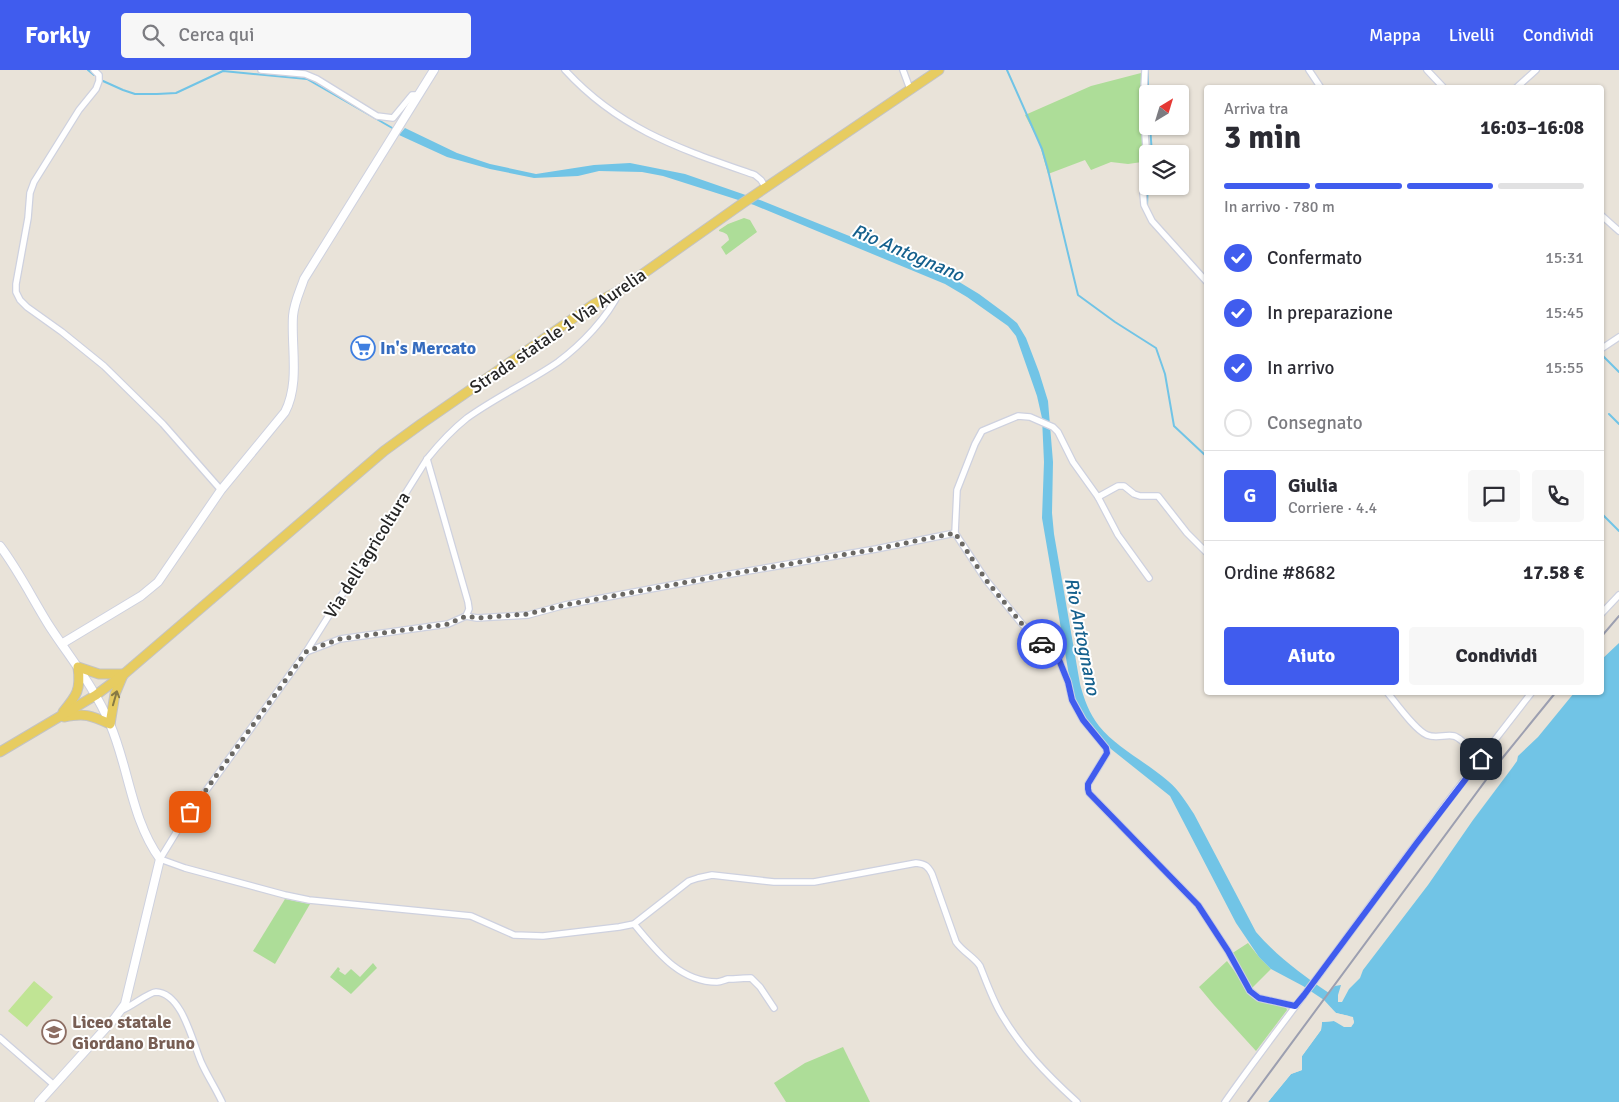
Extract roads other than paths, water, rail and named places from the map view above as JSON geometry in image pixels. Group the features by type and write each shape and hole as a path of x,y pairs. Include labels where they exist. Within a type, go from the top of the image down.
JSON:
{"main road":[{"name":"Strada statale 1 Via Aurelia","path":"58,718 96,695 124,674 384,451 594,304 620,290 743,203 939,70"},
{"path":"0,752 58,718 80,714 89,715 110,724 115,694 124,674 98,674 78,667 80,680 78,692 58,718"}],"street":[{"path":"94,70 99,75 96,89 79,110 34,182 30,193 28,218 16,292 20,300 27,307 62,332 110,373 163,424 221,490"},
{"path":"260,70 311,76 383,118 393,118 412,96 419,95"},
{"path":"62,643 150,589 158,582 221,490 282,416 291,401 293,388 293,314 304,279 434,70"},
{"path":"565,70 581,88 616,115 683,150 755,174 761,180 764,189"},
{"path":"903,70 910,90"},
{"path":"1144,70 1143,108 1146,147 1144,204 1152,220 1204,279"},
{"path":"1309,70 1319,85"},
{"path":"1427,70 1441,85"},
{"path":"1519,85 1536,70"},
{"path":"1604,218 1619,231"},
{"name":"Via dell'agricoltura","path":"122,1010 127,999 154,876 160,859 179,828 306,652 427,459 444,438 466,419 558,361 594,328 614,303 620,290"},
{"path":"1604,347 1619,337"},
{"path":"1149,578 1118,535 1098,497 1073,462 1058,432 1053,427 1030,417 1018,416 982,431 957,490 955,533 979,570 1022,624 1047,649 1057,655 1068,682 1072,700 1083,720 1106,748 1107,753 1088,784 1089,793 1198,905 1228,951 1250,991 1259,998 1295,1006"},
{"path":"427,459 468,602 469,609 466,616"},
{"path":"1098,497 1118,486 1124,486 1140,496 1158,496 1186,533 1204,550"},
{"path":"306,652 340,639 448,624 466,616 477,618 528,614 565,605 955,533"},
{"path":"0,546 96,695 110,724 123,761 134,806 143,828 160,859 185,868 285,895 321,902 471,916 520,936 543,936 634,924 680,888 698,878 712,875 774,882 814,882 923,863 932,874 956,942 980,966 999,1010 1014,1034 1053,1080 1077,1102"},
{"path":"1604,611 1619,595"},
{"path":"1390,695 1427,736 1454,736 1481,759"},
{"path":"1225,1102 1259,1053 1530,695"},
{"path":"634,924 655,948 682,973 702,980 718,982 751,978 755,980 774,1008"},
{"path":"39,1102 122,1010 152,993 161,993 180,1009 201,1063 222,1102"},
{"path":"0,1038 54,1085"}],"water":[{"path":"405,128 457,153 490,164 536,174 594,165 630,163 685,174 760,200 951,277 979,294 1017,323 1026,338 1048,401 1053,462 1052,513 1054,534 1080,684 1090,711 1095,721 1106,734 1176,788 1194,814 1256,932 1290,965 1329,993 1335,986 1341,985 1338,1002 1342,1002 1349,989 1360,978 1363,970 1428,885 1517,761 1518,756 1538,737 1572,695 1604,695 1604,657 1619,643 1619,1102 1268,1102 1291,1074 1302,1070 1302,1056 1321,1030 1322,1022 1334,1021 1351,1027 1354,1021 1349,1016 1336,1013 1324,1000 1271,969 1259,957 1236,923 1170,796 1111,749 1084,720 1072,693 1042,518 1044,462 1042,418 1037,396 1016,336 1008,326 945,284 754,205 663,176 642,172 599,171 578,176 534,178 490,169 447,157 399,135"}],"waterway":[{"name":"Rio Antognano","path":"88,70 94,75"},
{"path":"1007,70 1042,149 1078,295 1115,322 1156,348 1165,374 1174,426 1204,454"},
{"path":"1148,70 1148,85"},
{"name":"Rio Antognano","path":"103,81 135,94 157,94 176,93 223,71 307,79 394,129"},
{"path":"1151,135 1151,145"},
{"path":"1147,195 1147,206"},
{"path":"1604,357 1619,372"},
{"path":"1609,414 1619,424"},
{"path":"1604,516 1619,531"}],"railway":[{"path":"1604,634 1619,616"},
{"path":"1248,1102 1500,761 1554,695"}],"place":[{"name":"In's Mercato","path":"363,348"},
{"name":"Liceo statale Giordano Bruno","path":"54,1032"}]}
